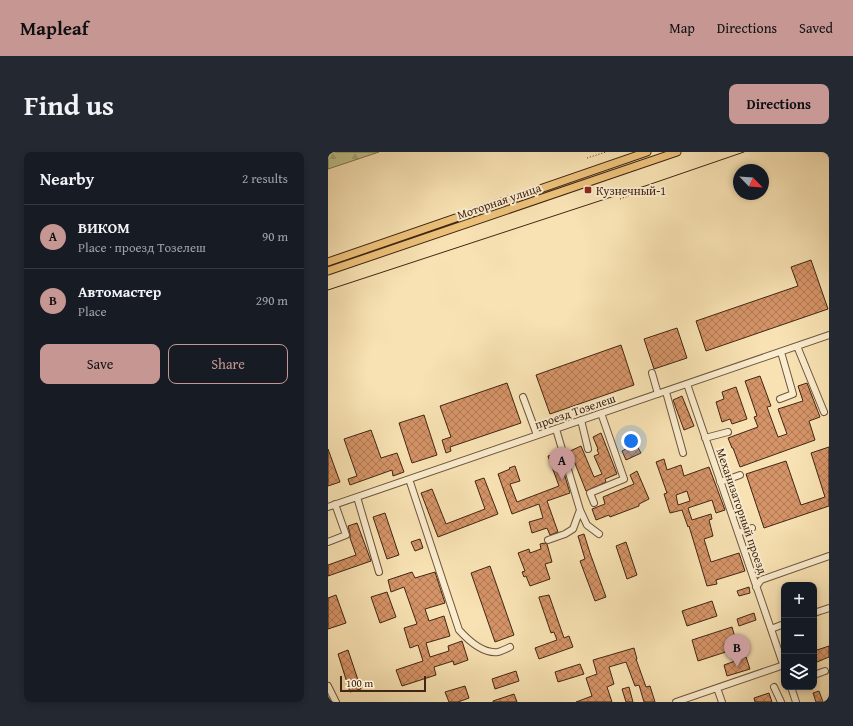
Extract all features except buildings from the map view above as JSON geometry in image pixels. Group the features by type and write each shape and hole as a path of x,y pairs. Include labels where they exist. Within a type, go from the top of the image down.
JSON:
{"main road":[{"name":"Моторная улица","path":"328,262 647,152"},
{"name":"Моторная улица","path":"328,271 678,152"},
{"path":"431,226 434,235"}],"street":[{"name":"проезд Тозелеш","path":"328,507 829,335"},
{"path":"797,346 824,412"},
{"path":"780,399 793,394 781,352"},
{"path":"652,373 658,394"},
{"name":"Механизаторный проезд","path":"687,384 781,657"},
{"path":"666,392 683,453"},
{"path":"523,397 537,435"},
{"path":"594,503 590,493 624,479 601,413"},
{"path":"581,420 588,449"},
{"path":"556,429 580,510 587,525 600,534"},
{"path":"705,438 728,432"},
{"path":"720,482 740,475"},
{"path":"409,479 459,630 476,645 489,651 497,652 510,648"},
{"path":"357,497 379,572"},
{"path":"328,542 346,535 335,504"},
{"path":"548,540 565,534 573,529 580,510"},
{"path":"738,533 752,528"},
{"path":"756,587 761,580 829,556"},
{"path":"817,612 829,608"},
{"path":"771,628 781,625"},
{"path":"676,702 781,667"},
{"path":"817,674 825,671"},
{"path":"328,686 336,702"},
{"path":"774,687 781,702"},
{"path":"717,688 722,702"},
{"path":"792,690 796,702"},
{"path":"698,694 700,702"}],"path":[{"path":"587,158 606,152"},
{"path":"602,193 616,188"},
{"path":"620,199 634,194"}],"green space":[{"path":"328,152 379,152 328,169"}],"tram line":[{"path":"328,290 744,152"}],"place":[{"name":"Кузнечный-1","path":"588,190"},
{"name":"ВИКОМ","path":"562,480"},
{"name":"Автомастер","path":"737,667"}]}
